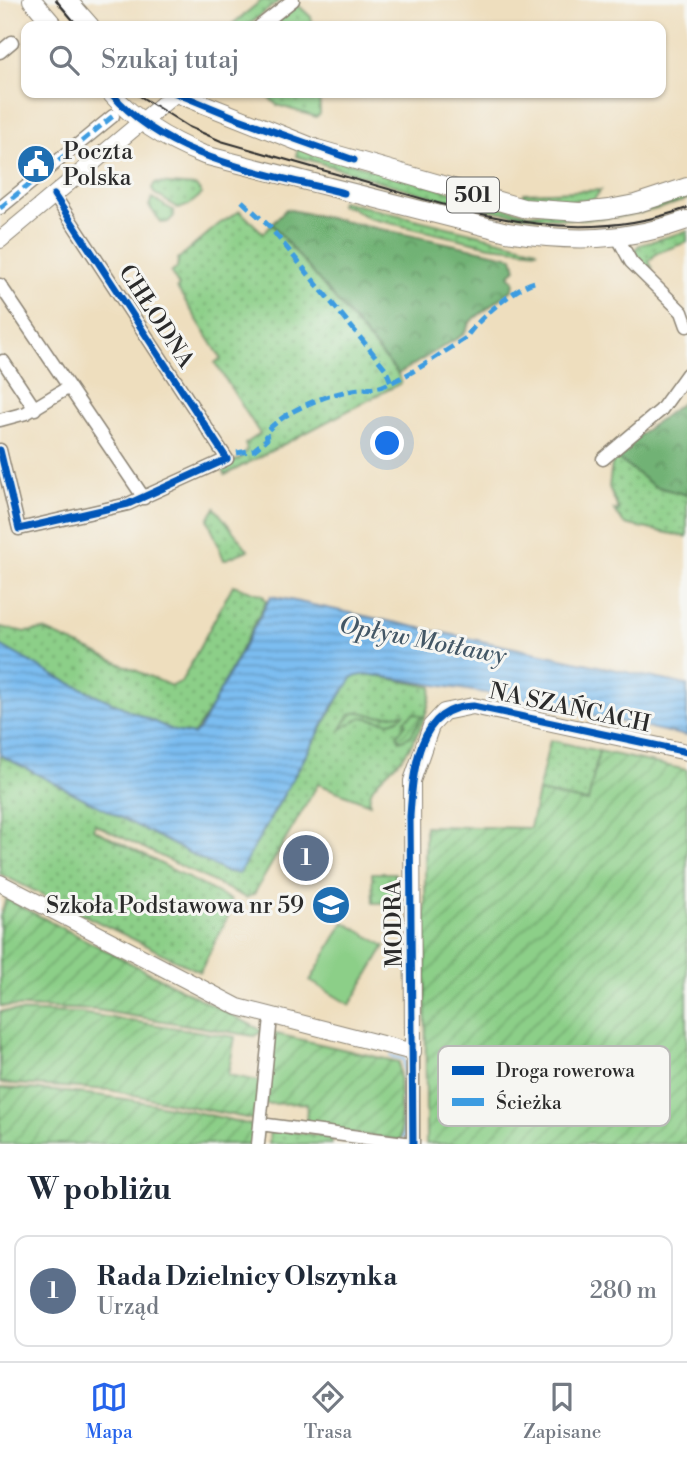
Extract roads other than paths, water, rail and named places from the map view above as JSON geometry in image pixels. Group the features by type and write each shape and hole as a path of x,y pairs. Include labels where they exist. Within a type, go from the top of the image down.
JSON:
{"main road":[{"path":"32,0 50,21"},
{"path":"67,0 86,21"},
{"name":"501","path":"116,98 142,122 164,137 204,155 344,193 507,232 550,239 618,238 687,220"},
{"name":"501","path":"204,100 317,149 523,208 580,212 609,209 635,204 687,187"}],"street":[{"path":"266,21 293,0"},
{"path":"0,52 12,42"},
{"path":"0,240 170,98"},
{"path":"0,208 113,116"},
{"name":"CHŁODNA","path":"54,195 227,459 144,498"},
{"path":"618,238 631,262 682,312 687,326"},
{"path":"0,285 144,498 84,516 19,529 0,450"},
{"path":"3,360 35,409"},
{"path":"603,459 662,410 687,374"},
{"path":"0,419 35,409 69,387"},
{"name":"NA SZAŃCACH","path":"444,712 454,707 473,706 687,752"},
{"name":"MODRA","path":"413,1144 412,781 425,736 444,712"},
{"path":"0,883 238,1007 413,1052"},
{"path":"258,1144 271,1017"},
{"path":"260,1124 413,1144"}],"water":[{"name":"Opływ Motławy","path":"271,596 687,685 687,736 486,693 367,674 353,677 334,705 239,874 224,871 0,755 0,645 55,676 174,731 193,735 199,730"}],"waterway":[{"path":"391,1056 404,1059 404,1138"}],"tram line":[{"path":"56,0 74,21"},
{"path":"143,98 189,127 221,141 498,218 535,224 610,225 648,219 687,208"}],"place":[{"name":"Poczta Polska","path":"36,164"},
{"name":"Rada Dzielnicy Olszynka","path":"306,858"},
{"name":"Szkoła Podstawowa nr 59","path":"331,905"}]}
